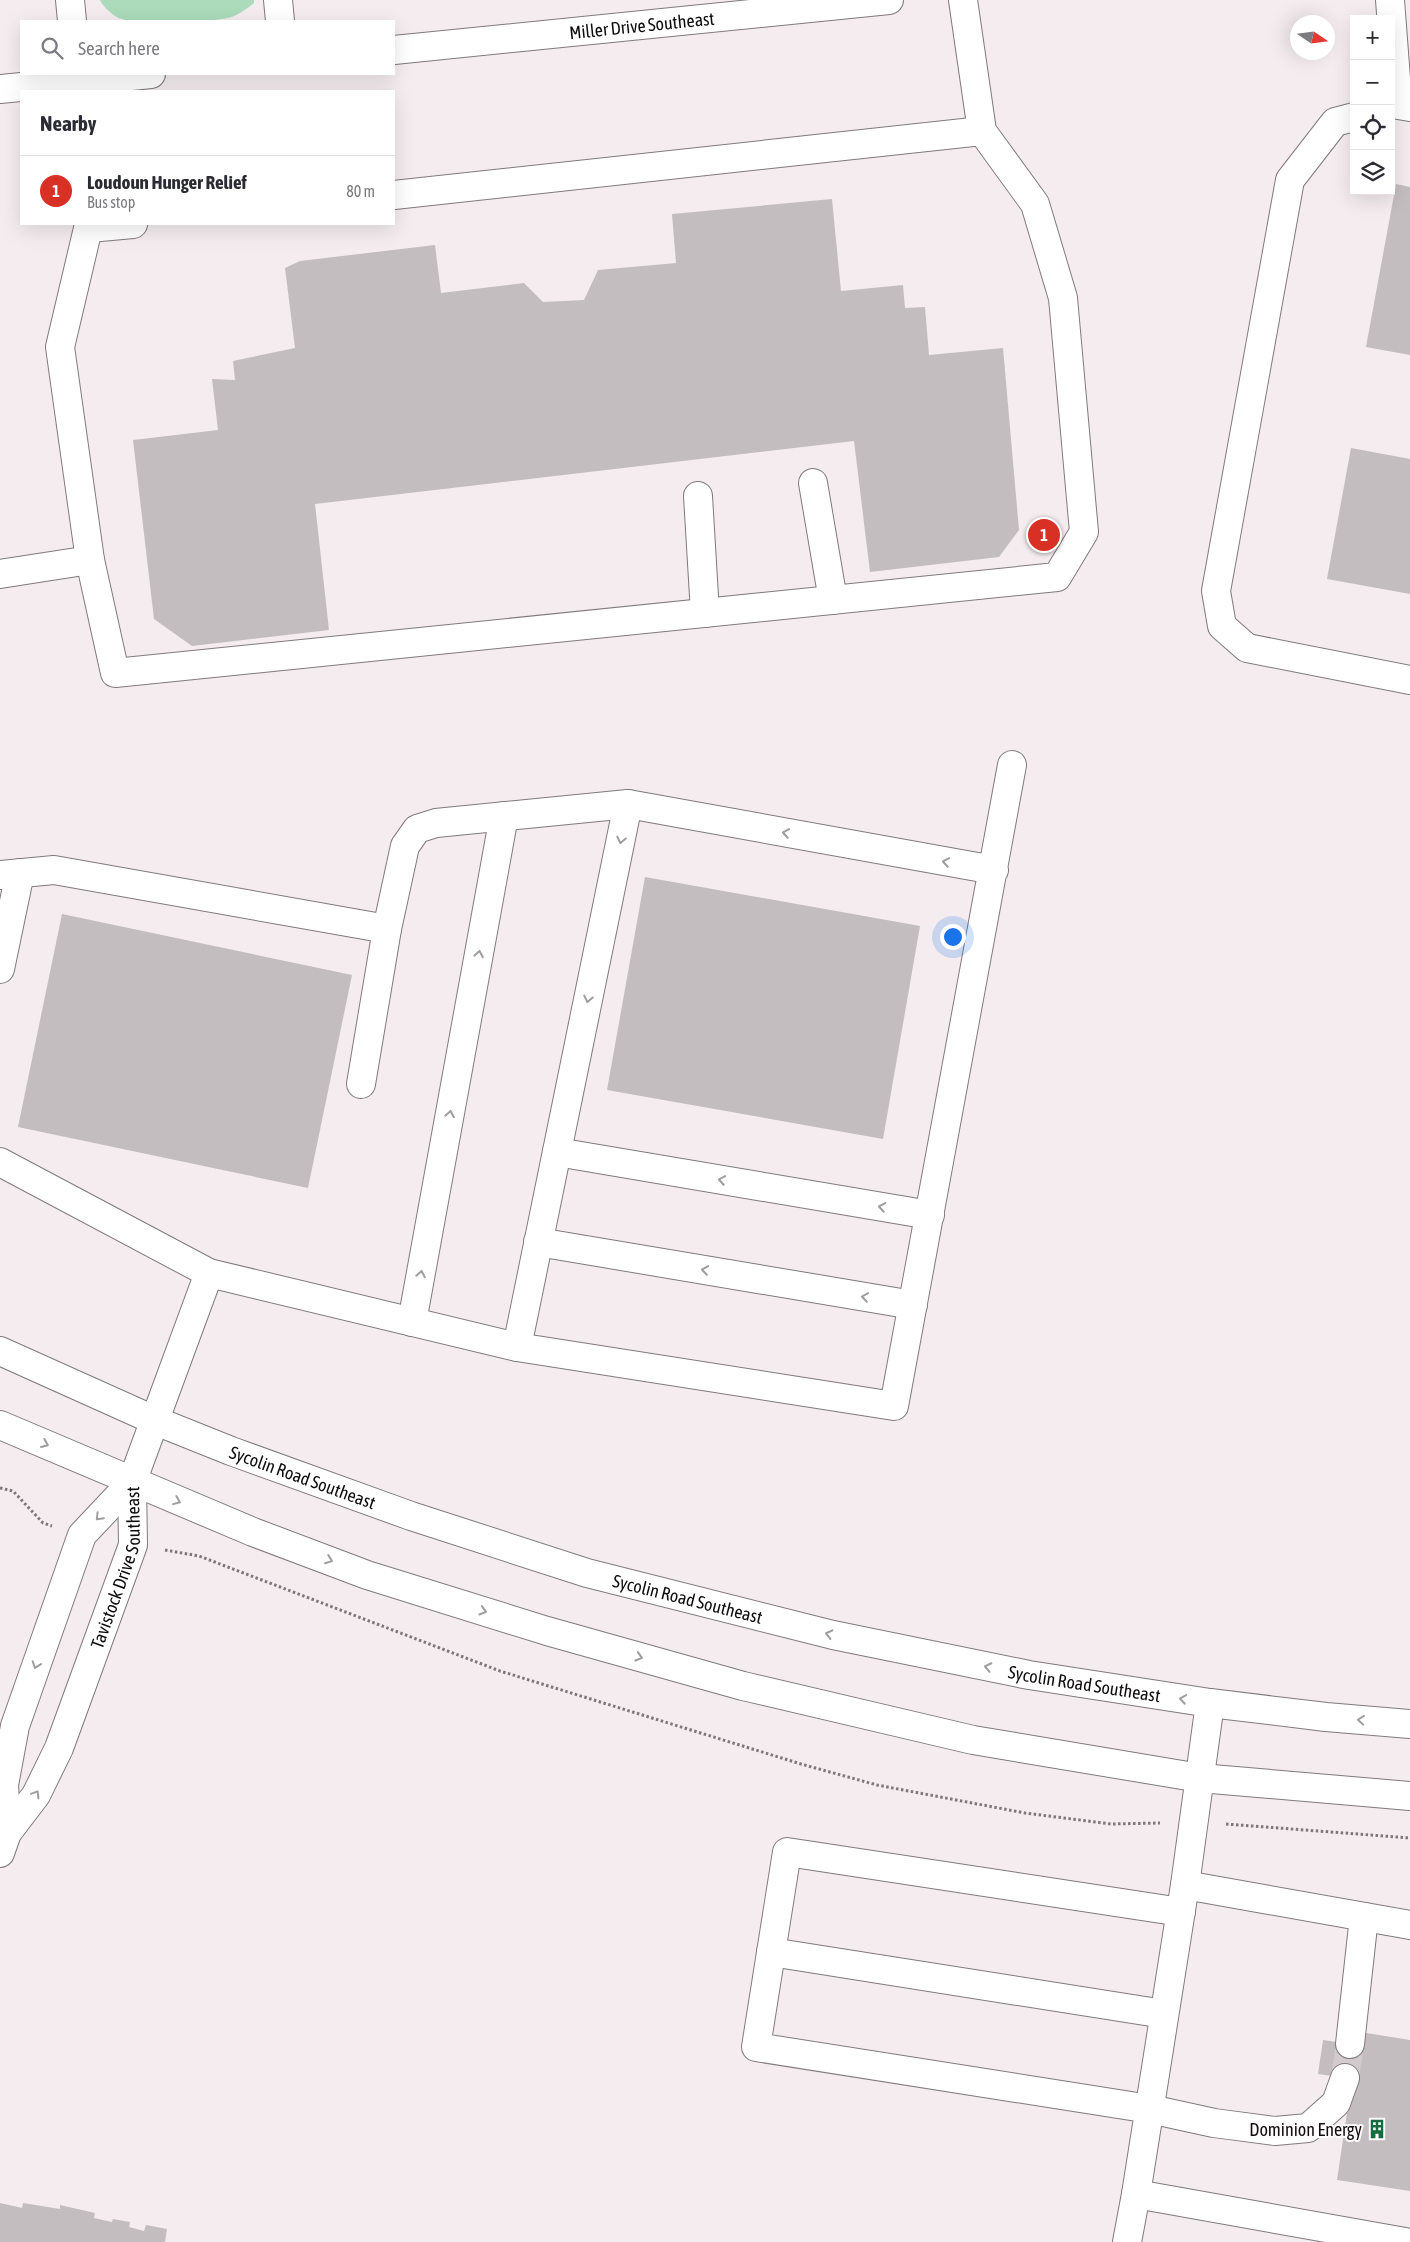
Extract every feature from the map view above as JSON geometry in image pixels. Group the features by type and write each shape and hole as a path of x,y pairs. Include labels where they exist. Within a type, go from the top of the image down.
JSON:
{"main road":[{"path":"70,0 72,20"},
{"path":"278,0 280,20"},
{"name":"Miller Drive Southeast","path":"395,50 889,0"},
{"path":"111,225 89,226 60,346 90,560 115,673 1057,577 1084,532 1064,298 1035,204 982,131 963,0"},
{"path":"1390,0 1400,106"},
{"path":"0,89 142,75"},
{"path":"1350,118 1335,122 1290,180 1216,591 1222,626 1247,648 1410,680"},
{"path":"395,195 982,131"},
{"path":"813,482 833,600"},
{"path":"698,496 705,613"},
{"path":"0,574 90,560"},
{"path":"0,1162 209,1273 516,1347 894,1406 1012,765"},
{"path":"361,1084 387,929 405,846 417,829 436,823 628,804 994,870"},
{"path":"516,1347 628,804"},
{"path":"412,1322 504,816"},
{"path":"0,969 10,874 54,870 387,929"},
{"path":"557,1152 930,1216"},
{"path":"538,1242 913,1305"},
{"path":"132,1482 209,1273"},
{"name":"Sycolin Road Southeast","path":"0,1351 156,1421 231,1451 412,1516 587,1573 833,1635 1029,1675 1210,1703 1326,1717 1410,1724"},
{"path":"0,1425 132,1482 367,1575 547,1631 734,1683 973,1740 1200,1778 1410,1796"},
{"name":"Tavistock Drive Southeast","path":"4,1843 4,1785 15,1726 82,1535 132,1482"},
{"name":"Tavistock Drive Southeast","path":"4,1843 36,1795 59,1748 133,1545 132,1482"},
{"path":"1127,2242 1185,1885 1192,1822 1210,1703"},
{"path":"1180,1912 787,1852 756,2047 1150,2109 1214,2123 1275,2131 1308,2128 1336,2103 1345,2078"},
{"path":"1185,1885 1410,1925"},
{"path":"1350,2044 1364,1917"},
{"path":"771,1952 1164,2014"},
{"path":"1136,2194 1405,2242"}],"path":[{"path":"0,1488 13,1491 44,1523"}],"green space":[{"path":"100,0 254,0 254,3 247,9 234,16 212,20 127,20 114,15"}],"building":[{"path":"1396,184 1410,187 1410,355 1366,347"},
{"path":"832,199 841,291 903,285 905,308 925,307 929,355 1003,348 1019,530 999,557 870,572 854,441 315,504 329,630 192,646 154,619 133,440 218,430 212,379 235,380 233,361 295,348 285,268 300,261 435,245 441,293 524,283 543,302 584,300 598,270 676,263 672,214"},
{"path":"1351,448 1410,459 1410,594 1327,579"},
{"path":"645,877 920,926 883,1139 607,1090"},
{"path":"62,914 352,975 308,1188 18,1127"},
{"name":"Dominion Energy","path":"1360,2032 1410,2040 1410,2191 1337,2180 1352,2079 1318,2074 1323,2040 1358,2045"},
{"path":"0,2203 22,2208 23,2203 60,2209 60,2205 95,2213 94,2218 112,2222 113,2219 130,2222 129,2227 144,2231 146,2225 167,2229 165,2242 0,2242"}],"tunnel":[{"path":"1345,2078 1350,2044"}],"place":[{"name":"Loudoun Hunger Relief","path":"1044,535"},
{"name":"Dominion Energy","path":"1377,2129"}]}
